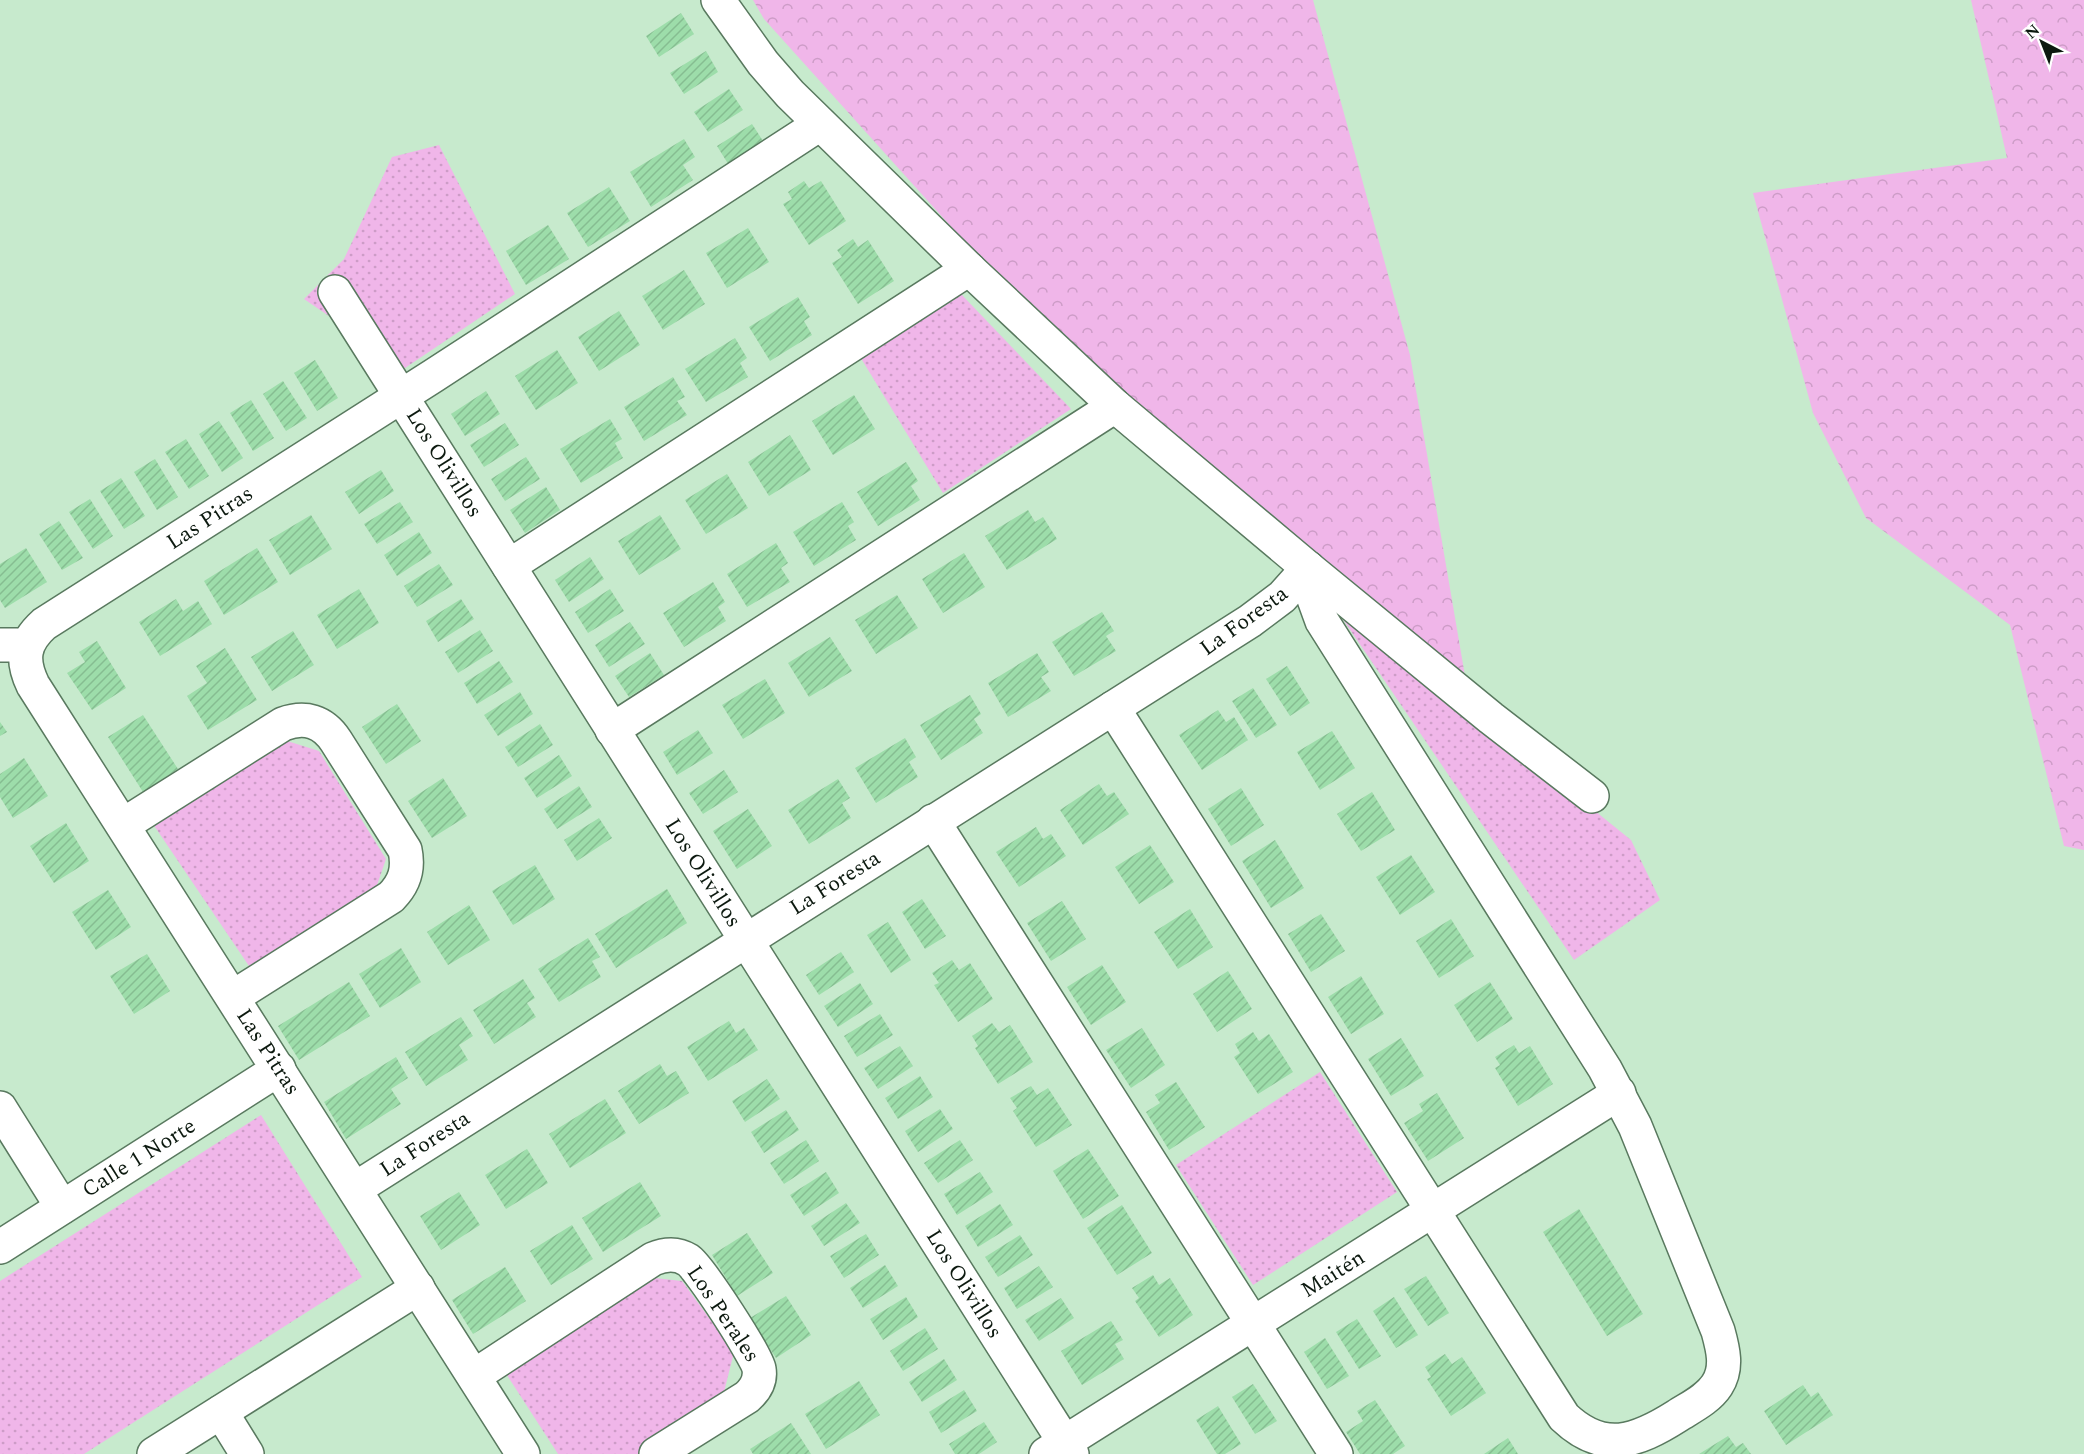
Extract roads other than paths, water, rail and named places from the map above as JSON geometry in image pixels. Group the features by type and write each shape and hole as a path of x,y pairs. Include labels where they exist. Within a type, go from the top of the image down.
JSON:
{"street":[{"path":"718,0 763,63 820,124 969,269 1115,406 1481,710 1592,796"},
{"name":"Las Pitras","path":"524,1454 33,685 14,646 31,638 44,624 820,124"},
{"path":"509,566 969,269"},
{"name":"Los Olivillos","path":"335,292 746,940 1061,1450"},
{"path":"612,730 1115,406"},
{"path":"1113,708 1564,1417 1574,1429 1598,1448 1633,1442 1700,1402 1718,1384 1724,1359 1714,1321 1655,1173 1619,1093 1322,621 1315,606 1308,568"},
{"name":"La Foresta","path":"355,1189 1267,609 1282,597 1308,568"},
{"path":"123,825 283,724 310,720 321,724 336,741 405,850 407,859 405,879 391,897 233,997"},
{"path":"933,821 1336,1454"},
{"name":"Calle 1 Norte","path":"0,1247 279,1069"},
{"name":"Maitén","path":"1061,1450 1253,1324 1619,1093"},
{"path":"0,1108 62,1207"},
{"name":"Los Perales","path":"474,1376 653,1259 663,1255 683,1257 697,1269 753,1355 760,1371 759,1379 755,1390 747,1397 656,1454"},
{"path":"154,1454 418,1288"},
{"path":"221,1412 247,1454"}]}
